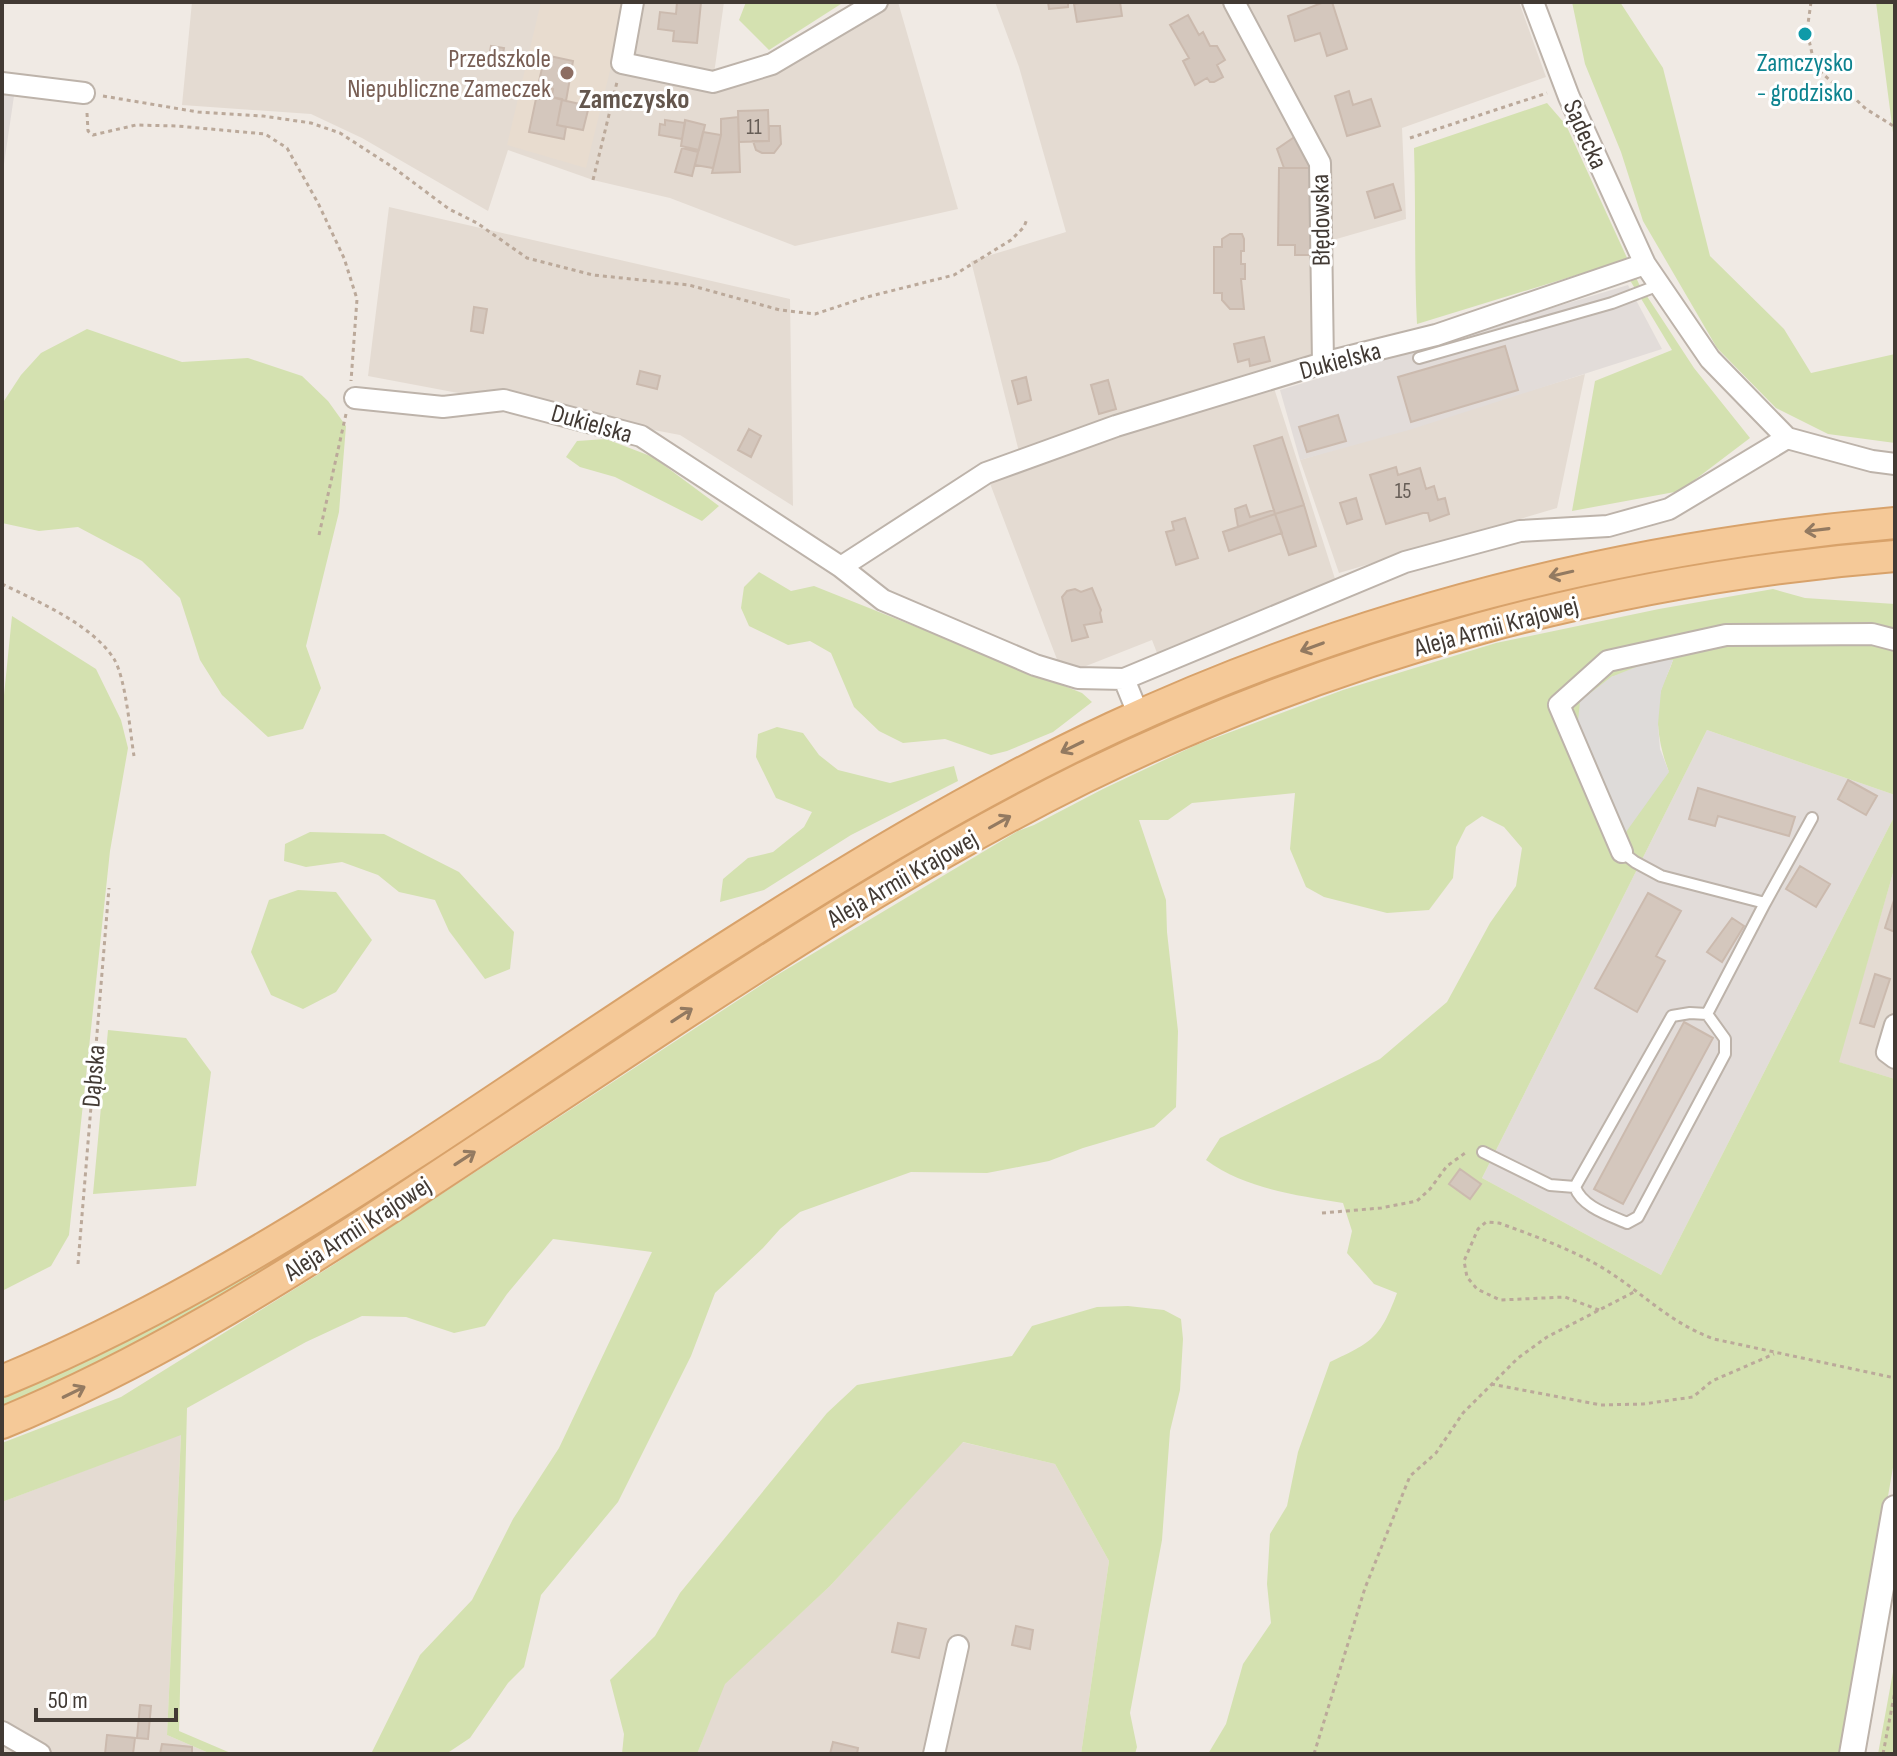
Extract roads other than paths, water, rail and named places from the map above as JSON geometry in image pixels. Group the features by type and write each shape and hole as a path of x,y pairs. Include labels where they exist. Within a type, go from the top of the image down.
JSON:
{"main road":[{"name":"Aleja Armii Krajowej","path":"2,1381 102,1336 240,1261 874,855 994,787 1139,716 1322,643 1502,588 1712,544 1895,523"},
{"name":"Aleja Armii Krajowej","path":"2,1423 126,1366 258,1291 824,924 1015,813 1138,752 1323,677 1491,625 1617,595 1691,582 1807,564 1895,556"}],"street":[{"path":"633,2 622,63 713,82 772,64 877,2"},
{"name":"Błędowska","path":"1234,2 1320,163 1323,363"},
{"name":"Sądecka","path":"1533,2 1566,87 1645,264"},
{"path":"2,83 84,93"},
{"path":"1645,264 1710,359 1787,438 1872,461 1895,464"},
{"name":"Dukielska","path":"841,567 986,473 1116,426 1323,363 1436,335 1645,264"},
{"name":"Dukielska","path":"355,398 443,407 504,400 641,436 841,567 883,600 1035,665 1078,678 1124,679 1405,562 1520,531 1608,526 1669,509 1787,438"},
{"path":"1622,852 1559,705 1608,661 1726,635 1872,634 1895,640"},
{"path":"1124,679 1139,716"},
{"path":"1895,1025 1887,1052 1895,1058"},
{"path":"1852,1754 1895,1508"},
{"path":"934,1754 958,1646"},
{"path":"2,1732 40,1754"}],"lane":[{"path":"1419,358 1612,303 1659,285"},
{"path":"1707,1014 1812,818"},
{"path":"1622,852 1661,876 1765,903"},
{"path":"1575,1187 1672,1016 1707,1014"},
{"path":"1575,1187 1578,1195 1599,1211 1627,1223 1638,1217 1725,1054 1725,1039 1707,1014"},
{"path":"1483,1152 1550,1185 1575,1187"}],"place":[{"name":"Zamczysko - grodzisko","path":"1805,34"},
{"name":"Przedszkole Niepubliczne Zameczek","path":"567,73"}],"district":[{"name":"Zamczysko","path":"634,98"}]}
